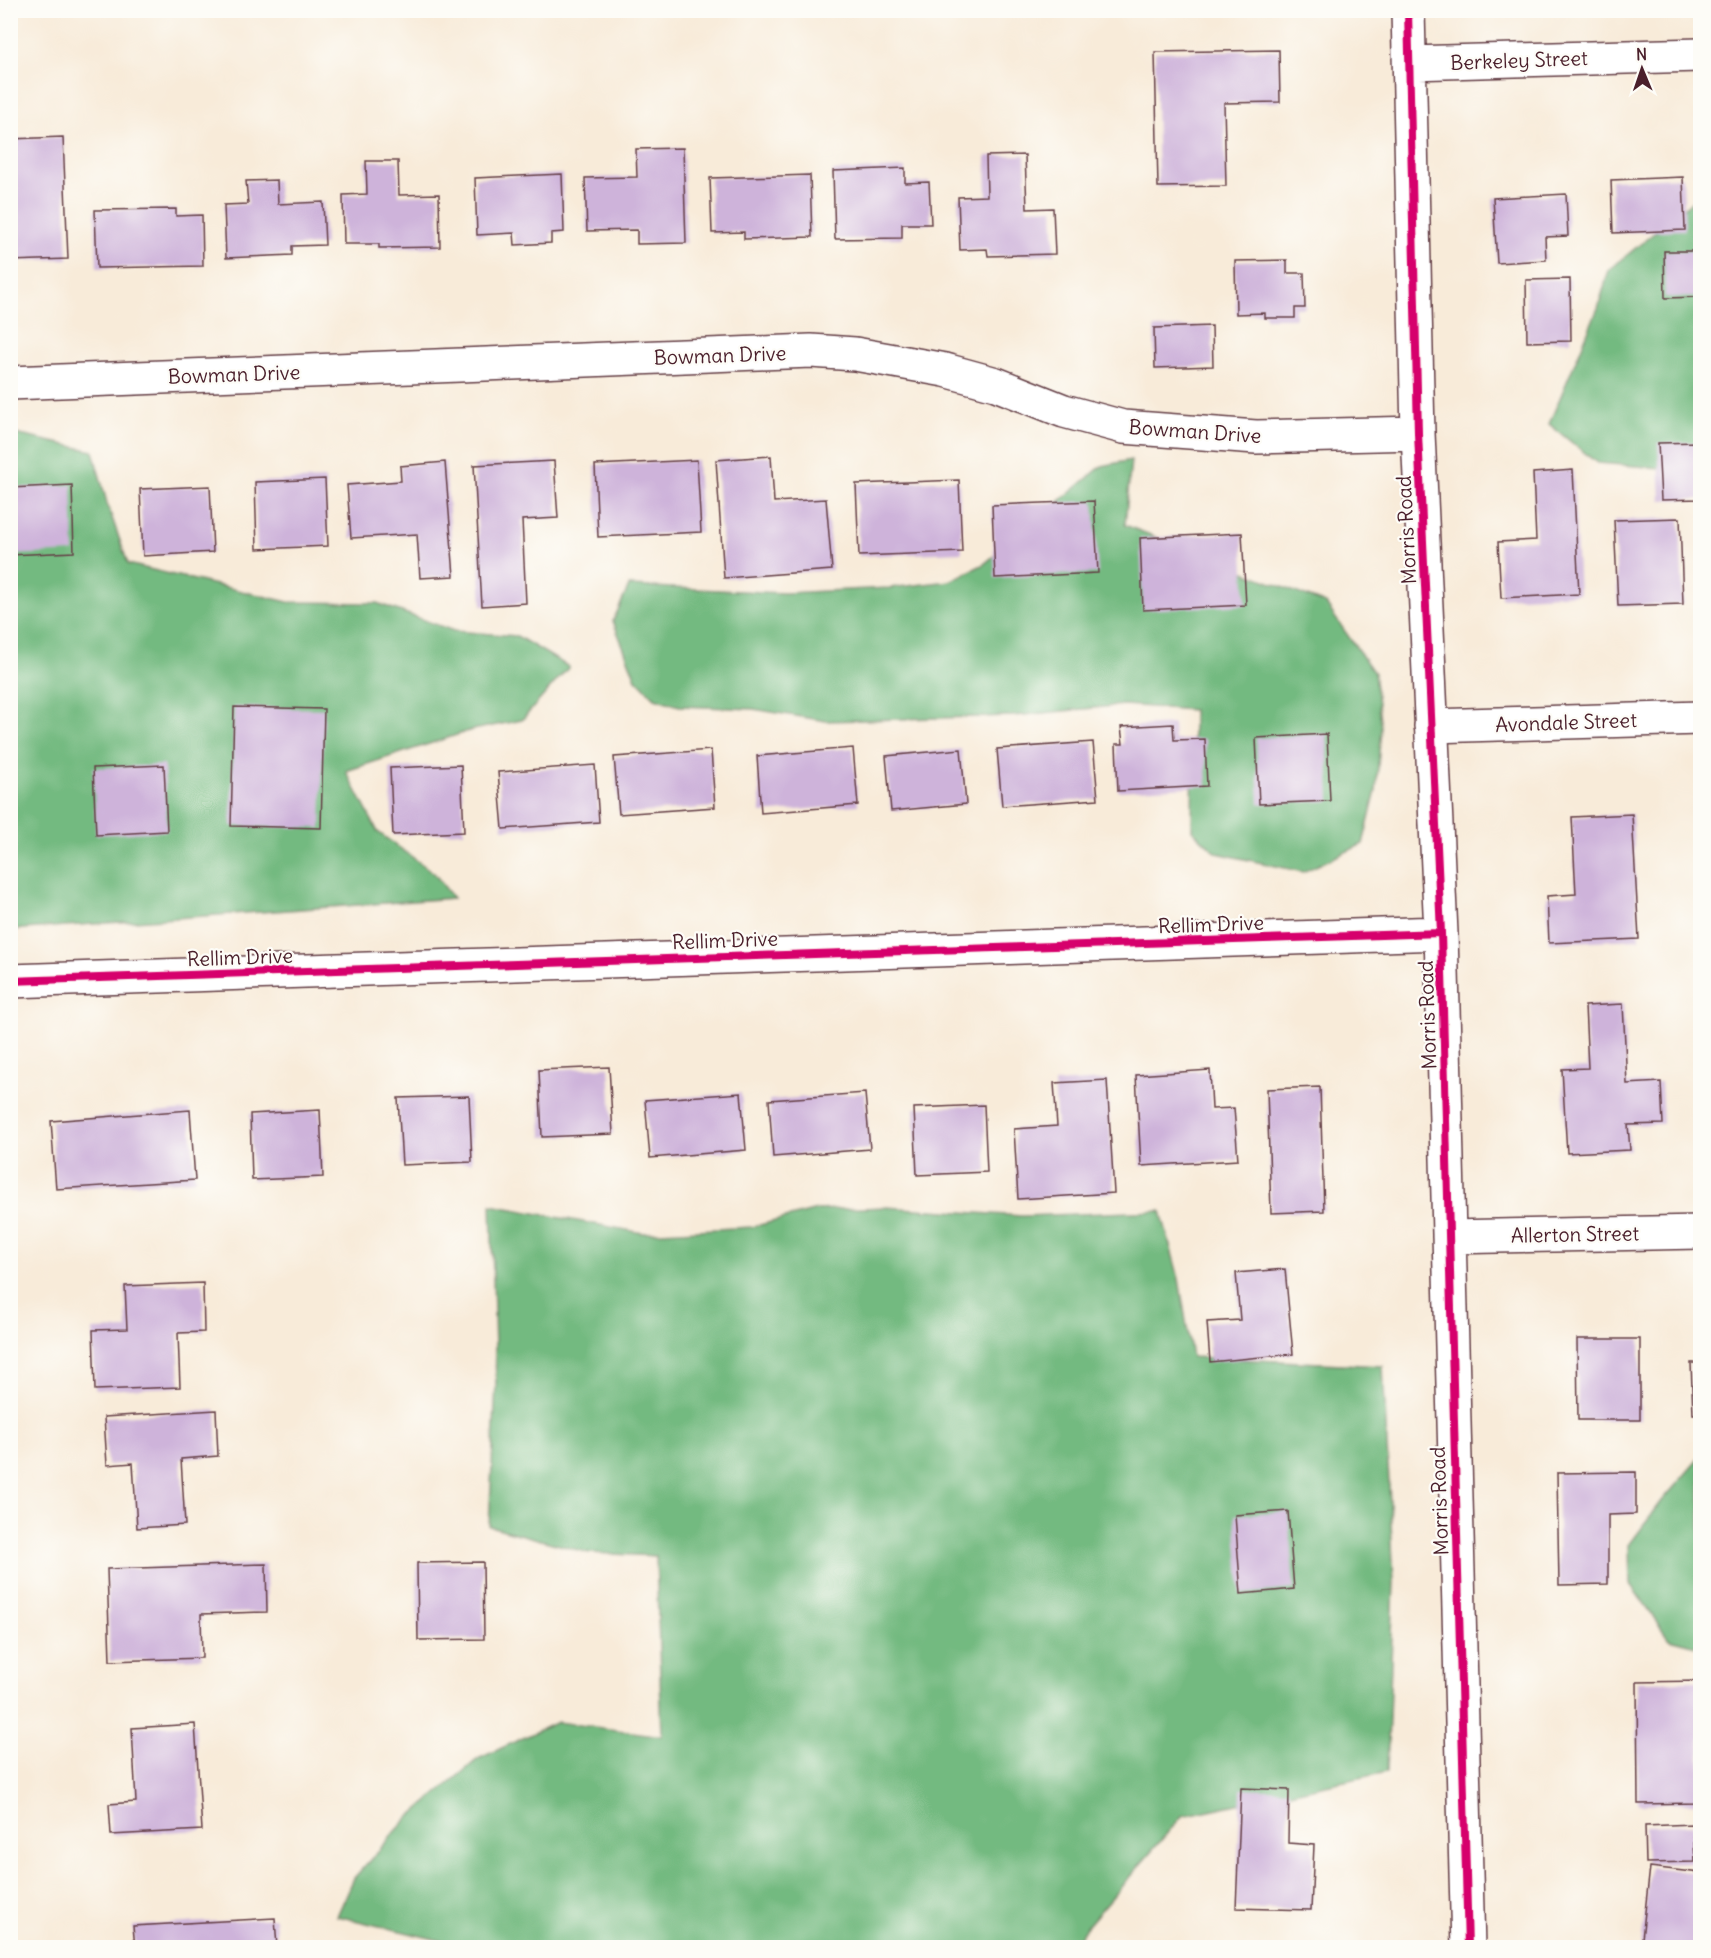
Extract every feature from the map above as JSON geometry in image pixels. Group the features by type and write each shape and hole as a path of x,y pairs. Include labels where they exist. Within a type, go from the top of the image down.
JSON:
{"street":[{"name":"Morris Road","path":"1408,10 1418,433 1441,933 1468,1947"},
{"name":"Berkeley Street","path":"1410,63 1701,55"},
{"name":"Bowman Drive","path":"10,383 811,351 855,354 945,369 996,384 1064,411 1124,428 1256,437 1418,433"},
{"name":"Avondale Street","path":"1431,726 1701,718"},
{"name":"Rellim Drive","path":"10,981 1441,933"},
{"name":"Allerton Street","path":"1449,1237 1701,1232"}],"green space":[{"path":"1700,195 1700,471 1597,463 1549,424 1598,308 1609,270"},
{"path":"11,433 93,451 107,503 128,564 288,602 377,603 454,631 517,636 569,667 522,720 472,730 346,771 378,832 434,873 453,898 11,930"},
{"path":"1131,460 1125,525 1326,604 1374,673 1381,728 1376,791 1363,844 1303,872 1217,853 1192,830 1193,710 1124,705 1013,716 826,721 753,709 679,706 655,698 636,679 613,621 629,586 784,593 889,588 950,581 984,564 1102,466"},
{"path":"491,1205 643,1233 752,1227 817,1210 885,1207 1022,1216 1161,1211 1179,1279 1192,1357 1383,1366 1394,1582 1387,1772 1182,1816 1083,1931 1076,1947 472,1948 337,1916 354,1878 406,1820 478,1759 557,1722 662,1736 656,1556 589,1553 489,1526 496,1384"},
{"path":"1700,1457 1700,1647 1669,1639 1630,1584 1629,1545 1662,1501"}],"building":[{"path":"1279,50 1280,102 1224,103 1226,186 1158,187 1155,52"},
{"path":"63,137 68,259 10,261 10,139"},
{"path":"683,148 686,243 637,244 637,230 587,231 585,178 637,177 636,149"},
{"path":"1025,155 1027,209 1053,208 1055,254 988,256 987,249 960,250 958,197 987,196 986,156"},
{"path":"366,161 398,161 399,195 439,194 440,247 379,248 379,244 344,244 343,195 367,194"},
{"path":"905,168 905,183 929,182 931,224 902,224 902,238 835,239 833,171"},
{"path":"562,174 564,232 551,233 551,243 515,245 514,233 477,235 475,178"},
{"path":"810,175 812,237 744,239 744,232 712,233 710,178"},
{"path":"1683,177 1685,230 1613,233 1611,180"},
{"path":"277,180 278,204 323,202 325,245 292,246 292,255 226,258 224,205 248,204 246,181"},
{"path":"1566,194 1568,236 1545,237 1546,260 1497,263 1493,198"},
{"path":"176,209 176,216 202,215 203,266 97,268 95,210"},
{"path":"1664,251 1699,251 1700,297 1665,298"},
{"path":"1287,260 1287,273 1304,273 1305,308 1295,308 1295,318 1265,318 1265,313 1236,314 1235,261"},
{"path":"1570,279 1571,341 1527,342 1526,280"},
{"path":"1212,326 1213,366 1155,368 1154,328"},
{"path":"1700,442 1700,499 1661,500 1658,443"},
{"path":"771,456 774,502 826,499 832,570 724,578 716,460"},
{"path":"697,460 701,532 598,537 595,465"},
{"path":"554,461 558,518 522,520 526,603 482,606 474,465"},
{"path":"445,462 454,576 420,578 417,534 351,538 347,485 401,481 400,466"},
{"path":"1573,470 1579,594 1501,598 1498,542 1536,540 1533,473"},
{"path":"325,479 328,546 257,549 255,482"},
{"path":"959,480 962,552 859,556 856,484"},
{"path":"72,485 74,552 10,555 10,488"},
{"path":"210,486 213,552 143,556 140,489"},
{"path":"1094,501 1098,573 995,578 992,505"},
{"path":"1680,518 1683,604 1618,606 1614,520"},
{"path":"1242,533 1246,605 1143,610 1140,538"},
{"path":"234,707 324,709 321,828 231,826"},
{"path":"1173,724 1174,740 1205,739 1207,786 1118,791 1116,744 1123,744 1121,727"},
{"path":"1327,734 1330,801 1259,804 1256,738"},
{"path":"1093,742 1098,799 1002,806 997,749"},
{"path":"853,748 858,805 761,813 757,756"},
{"path":"961,749 966,804 891,811 886,756"},
{"path":"711,750 715,807 619,814 614,757"},
{"path":"164,765 167,831 96,835 93,768"},
{"path":"461,765 464,832 393,835 390,768"},
{"path":"595,765 599,822 503,829 498,772"},
{"path":"1632,814 1639,939 1549,943 1547,896 1576,894 1572,817"},
{"path":"1623,1004 1627,1084 1661,1082 1663,1124 1628,1125 1630,1150 1567,1153 1562,1069 1588,1068 1585,1006"},
{"path":"609,1067 613,1134 542,1137 539,1070"},
{"path":"1210,1070 1212,1109 1234,1108 1238,1160 1141,1166 1136,1075"},
{"path":"1107,1080 1114,1193 1018,1199 1014,1129 1057,1126 1054,1083"},
{"path":"1320,1087 1324,1211 1271,1213 1267,1089"},
{"path":"741,1093 746,1150 650,1158 645,1100"},
{"path":"865,1093 870,1149 773,1157 769,1100"},
{"path":"469,1096 472,1162 402,1165 398,1098"},
{"path":"984,1105 987,1172 917,1175 914,1108"},
{"path":"190,1110 195,1180 56,1189 51,1121"},
{"path":"320,1110 323,1177 252,1180 250,1114"},
{"path":"1285,1269 1293,1354 1210,1362 1207,1322 1240,1320 1236,1273"},
{"path":"203,1283 204,1332 178,1333 180,1387 95,1390 93,1330 127,1329 125,1286"},
{"path":"1577,1339 1640,1339 1640,1420 1578,1420"},
{"path":"1691,1363 1700,1363 1700,1414 1693,1414"},
{"path":"216,1410 218,1456 181,1459 185,1525 137,1528 133,1463 107,1465 104,1417"},
{"path":"1636,1472 1636,1514 1608,1515 1608,1584 1559,1585 1557,1473"},
{"path":"1288,1511 1294,1589 1241,1594 1235,1515"},
{"path":"483,1562 484,1639 418,1640 417,1563"},
{"path":"266,1564 267,1612 201,1614 202,1658 110,1661 107,1569"},
{"path":"1700,1681 1700,1803 1638,1804 1637,1682"},
{"path":"195,1724 202,1830 111,1835 109,1804 136,1802 132,1728"},
{"path":"1241,1788 1289,1790 1288,1843 1314,1845 1311,1910 1236,1908"},
{"path":"1693,1824 1695,1862 1646,1863 1645,1826"},
{"path":"1650,1867 1700,1873 1700,1948 1641,1948"},
{"path":"275,1918 277,1948 135,1948 133,1926"}],"cycle path":[{"path":"1408,10 1418,433 1441,933 1468,1948"},
{"path":"10,981 1441,933"}]}
